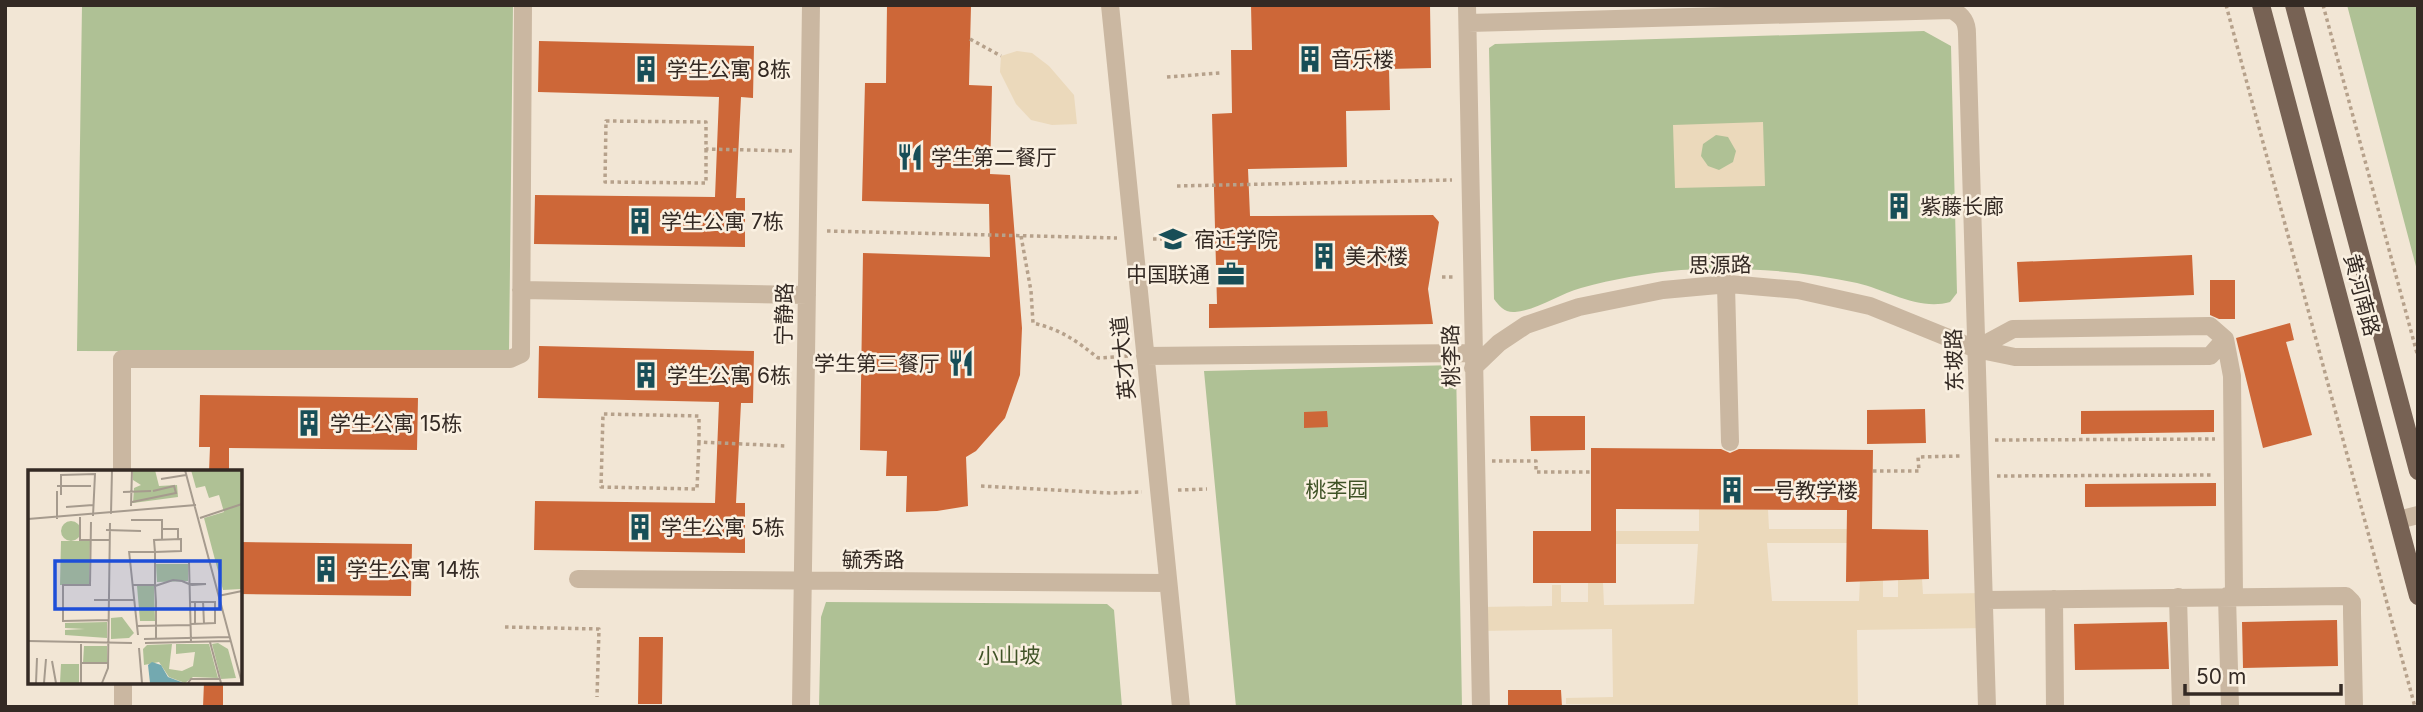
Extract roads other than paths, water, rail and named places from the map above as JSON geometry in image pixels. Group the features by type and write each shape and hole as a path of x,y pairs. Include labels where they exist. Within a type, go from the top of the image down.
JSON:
{"main road":[{"name":"黄河南路","path":"2261,5 2418,596"},
{"name":"黄河南路","path":"2294,5 2418,471"}],"street":[{"path":"122,470 122,359 510,359 521,354 523,5"},
{"name":"宁静路","path":"801,707 811,5"},
{"name":"英才大道","path":"1110,5 1181,707"},
{"path":"1467,14 1838,9"},
{"name":"东坡路","path":"1838,9 1952,10 1967,24 1987,707"},
{"name":"桃李路","path":"1467,14 1481,707"},
{"path":"1726,285 1730,442"},
{"name":"思源路","path":"1473,360 1526,325 1578,307 1663,290 1726,285 1798,290 1870,306 1976,349 2015,357 2210,356 2225,339"},
{"path":"521,290 807,295"},
{"path":"1976,349 2013,329 2210,326 2225,339 2232,376 2230,707"},
{"path":"1145,356 1473,360"},
{"path":"2398,520 2418,515"},
{"name":"毓秀路","path":"578,579 1168,583"},
{"path":"1985,600 2346,596 2351,602 2352,613 2354,707"},
{"path":"2178,597 2181,707"},
{"path":"2054,599 2055,707"},
{"path":"123,684 123,707"}],"place":[{"name":"音乐楼","path":"1310,59"},
{"name":"学生公寓 8栋","path":"646,69"},
{"name":"学生第二餐厅","path":"910,157"},
{"name":"紫藤长廊","path":"1899,206"},
{"name":"学生公寓 7栋","path":"640,221"},
{"name":"宿迁学院","path":"1173,239"},
{"name":"美术楼","path":"1324,256"},
{"name":"中国联通","path":"1231,274"},
{"name":"学生第三餐厅","path":"961,363"},
{"name":"学生公寓 6栋","path":"646,375"},
{"name":"学生公寓 15栋","path":"309,423"},
{"name":"一号教学楼","path":"1732,490"},
{"name":"学生公寓 5栋","path":"640,527"},
{"name":"学生公寓 14栋","path":"326,569"}],"park label":[{"name":"桃李园","path":"1337,489"},
{"name":"小山坡","path":"1009,655"}]}
